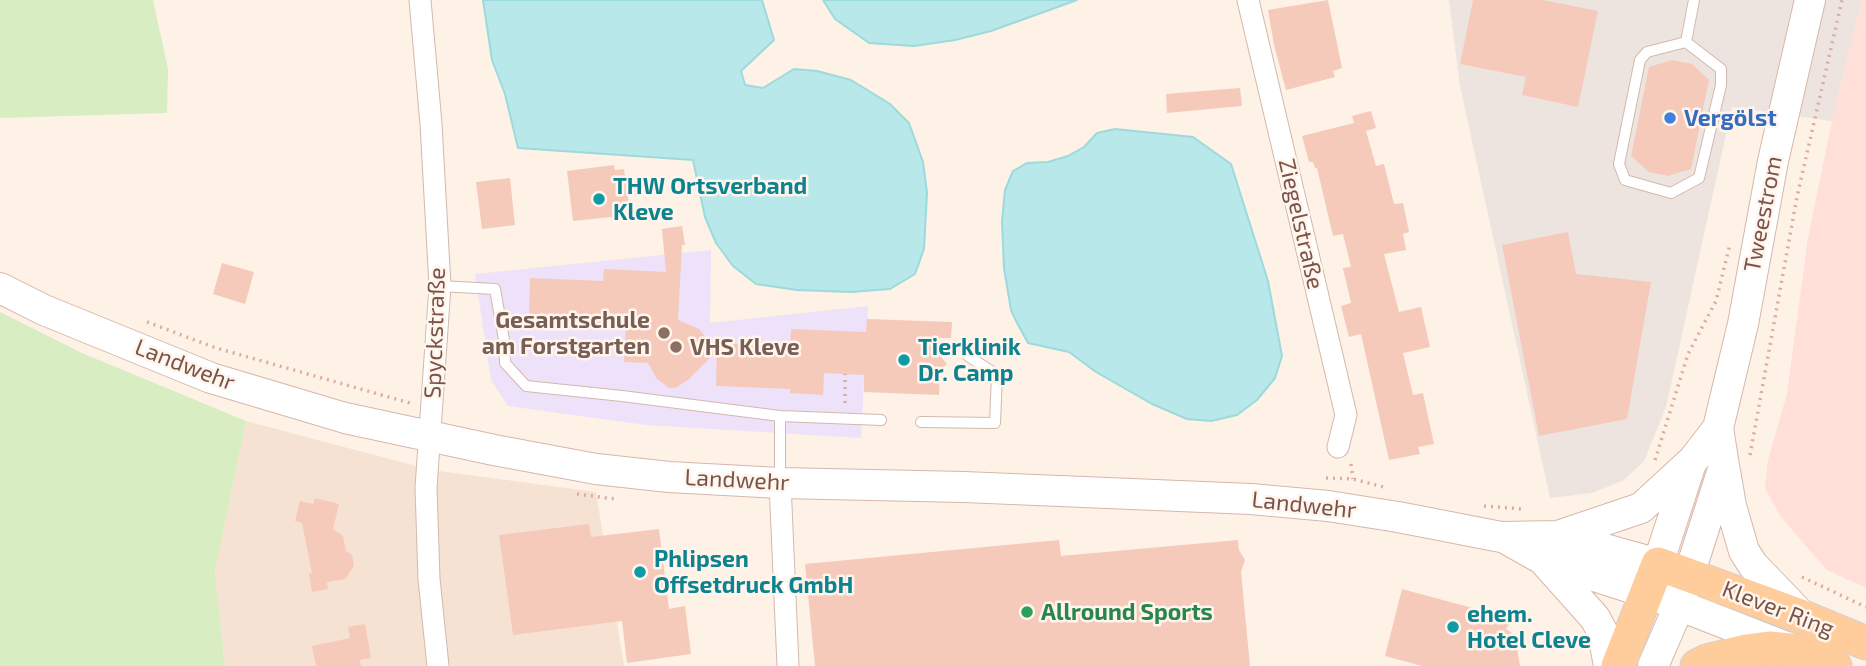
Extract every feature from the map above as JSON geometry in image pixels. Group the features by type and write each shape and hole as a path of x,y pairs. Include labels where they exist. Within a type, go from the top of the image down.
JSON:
{"main road":[{"name":"Tweestrom","path":"1653,579 1691,463 1718,428 1743,324 1767,186 1810,0"},
{"name":"Landwehr","path":"0,288 44,310 211,378 345,418 596,469 669,477 780,483 964,486 1251,499 1328,506 1398,516 1502,537 1550,548 1653,579"},
{"name":"Tweestrom","path":"1684,591 1736,462 1718,428"},
{"path":"1736,462 1731,506 1744,551 1753,565 1803,617"},
{"path":"1609,666 1603,632 1550,548 1641,508 1691,463"},
{"path":"1618,666 1653,579"},
{"name":"Klever Ring","path":"1653,579 1684,591 1799,652 1835,666"},
{"path":"1653,666 1684,591"},
{"name":"Klever Ring","path":"1684,591 1803,617 1866,643"},
{"name":"Klever Ring","path":"1697,666 1746,650 1769,648 1799,652"}],"street":[{"name":"Spyckstraße","path":"420,0 431,124 440,286 426,488 429,579 438,666"},
{"name":"Ziegelstraße","path":"1248,0 1346,415 1338,447"},
{"path":"780,483 788,666"}],"lane":[{"path":"1686,42 1694,0"},
{"path":"1686,42 1721,69 1721,85 1699,178 1671,193 1625,180 1619,164 1640,60 1647,52 1686,42"},
{"path":"440,286 495,289 505,363 526,387 780,416 880,420"},
{"path":"921,422 995,423 997,375 968,356"},
{"path":"780,416 780,483"}],"path":[{"path":"1736,462 1842,0"},
{"path":"1654,463 1688,354 1716,301 1731,236"},
{"path":"845,374 845,419"}],"shaded area":[{"path":"1449,0 1862,0 1832,121 1732,107 1666,407 1644,461 1624,480 1592,493 1550,498 1460,86"},
{"path":"1862,0 1866,0 1866,588 1827,570 1781,517 1765,488 1768,460 1787,394 1808,238 1832,121"},
{"name":"VHS Kleve","path":"711,250 710,323 868,306 861,438 646,425 508,406 491,380 475,274"},
{"path":"246,421 431,470 596,492 624,666 225,666 215,572"}],"green space":[{"path":"0,0 153,0 168,69 167,113 0,118"},
{"path":"0,312 82,353 246,421 215,572 225,666 0,666"}],"water":[{"path":"483,0 762,0 774,40 741,71 745,85 763,88 794,69 817,71 851,80 890,104 909,123 923,162 927,193 924,249 915,274 890,289 851,292 797,290 756,284 733,266 716,243 705,217 693,160 518,148 505,94 492,60"},
{"path":"823,0 1077,0 991,31 914,46 869,43 835,19"},
{"path":"1115,129 1193,137 1231,164 1268,281 1282,356 1275,378 1257,400 1237,415 1211,421 1187,419 1152,404 1096,372 1069,352 1028,343 1011,310 1004,268 1002,221 1005,190 1013,171 1027,163 1048,162 1068,156 1084,147 1097,133"}],"building":[{"path":"1328,0 1342,68 1333,71 1335,77 1286,90 1268,10"},
{"path":"1473,0 1543,0 1598,11 1578,107 1522,95 1526,77 1460,64"},
{"name":"Vergölst","path":"1672,60 1692,64 1709,80 1691,169 1668,176 1649,172 1631,156 1649,67"},
{"path":"1240,88 1242,106 1167,113 1166,94"},
{"path":"1371,111 1376,128 1366,131 1376,166 1384,164 1394,204 1403,203 1409,232 1403,234 1406,250 1384,254 1399,312 1421,307 1430,347 1403,353 1413,395 1423,393 1434,444 1418,447 1420,454 1389,460 1361,334 1349,337 1341,306 1351,303 1343,268 1351,267 1343,234 1333,236 1317,168 1313,162 1309,162 1302,136 1354,123 1352,116"},
{"path":"614,165 615,170 624,169 629,204 619,205 621,216 573,221 567,171"},
{"path":"510,178 515,225 482,229 476,182"},
{"name":"Gesamtschule am Forstgarten","path":"682,226 685,245 682,245 678,320 699,329 717,351 688,380 675,388 669,388 657,379 648,363 624,362 626,325 529,321 530,278 603,281 604,269 666,272 662,229"},
{"path":"1568,232 1576,274 1651,282 1627,419 1539,436 1502,245"},
{"path":"222,263 254,272 245,304 213,294"},
{"path":"867,319 952,322 951,338 924,338 947,364 940,370 939,395 864,392 864,375 824,373 823,395 790,393 790,389 716,386 717,343 790,346 791,329 866,332"},
{"path":"315,498 339,504 333,529 343,536 346,551 352,555 354,566 345,579 327,582 328,589 312,592 309,573 312,573 302,523 295,521 300,501 313,504"},
{"path":"589,524 591,537 659,529 669,609 685,606 691,654 627,663 622,621 513,635 499,535"},
{"name":"Allround Sports","path":"1059,540 1061,556 1238,540 1239,550 1245,560 1241,572 1250,666 815,666 805,564"},
{"name":"ehem. Hotel Cleve","path":"1402,589 1513,619 1506,629 1519,638 1516,643 1520,666 1422,666 1385,656"},
{"path":"365,624 371,658 360,660 361,666 316,666 312,646 350,638 348,627"}],"place":[{"name":"Vergölst","path":"1670,118"},
{"name":"THW Ortsverband Kleve","path":"599,199"},
{"name":"Gesamtschule am Forstgarten","path":"664,333"},
{"name":"VHS Kleve","path":"676,347"},
{"name":"Tierklinik Dr. Camp","path":"904,360"},
{"name":"Phlipsen Offsetdruck GmbH","path":"640,572"},
{"name":"Allround Sports","path":"1027,612"},
{"name":"ehem. Hotel Cleve","path":"1453,627"}]}
